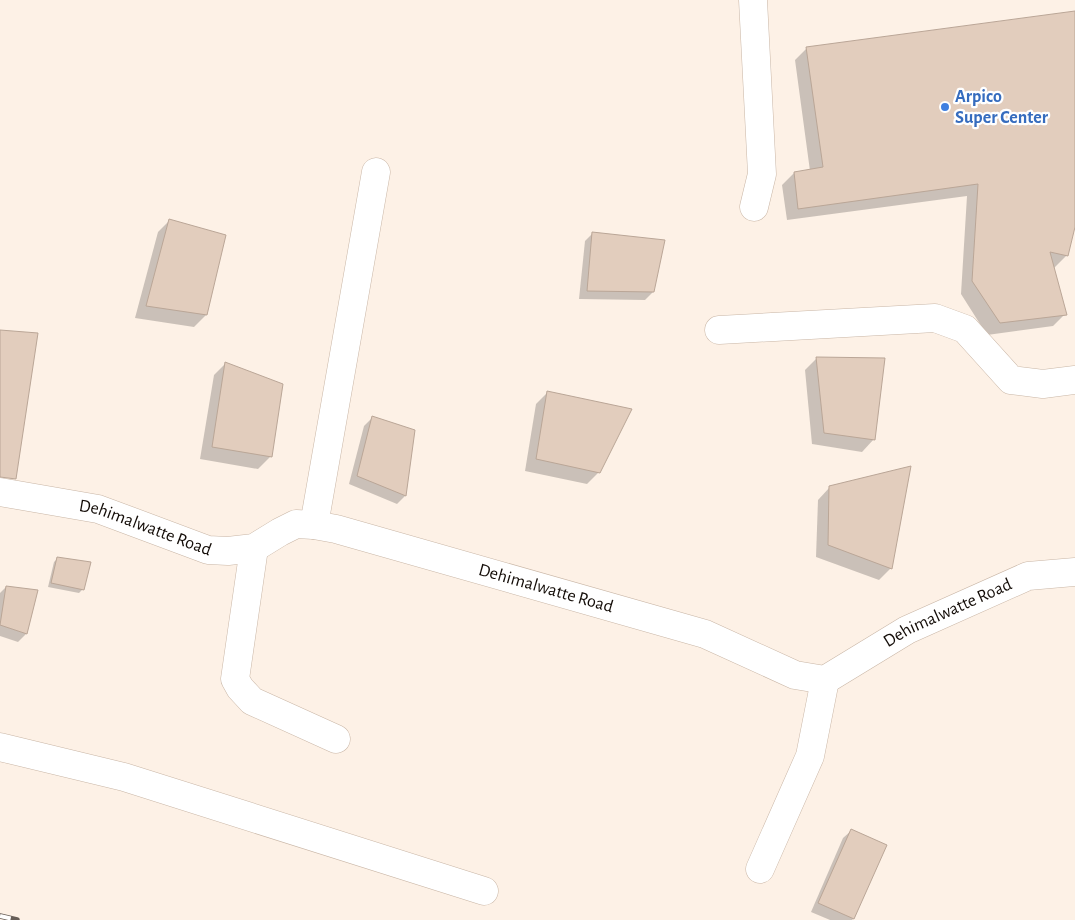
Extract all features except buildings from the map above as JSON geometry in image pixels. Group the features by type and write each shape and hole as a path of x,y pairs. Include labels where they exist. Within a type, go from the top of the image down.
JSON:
{"street":[{"path":"753,0 762,174 754,207"},
{"path":"314,524 376,172"},
{"path":"719,330 935,318 965,329 1011,380 1043,384 1075,380"},
{"name":"Dehimalwatte Road","path":"0,492 98,509 208,550 228,551 254,548 296,524 314,524 336,528 704,634 795,675 825,680 906,630 1028,576 1075,572"},
{"path":"254,548 235,678 240,688 252,702 336,740"},
{"path":"760,869 810,756 825,680"},
{"path":"0,747 124,777 484,891"}],"railway":[{"path":"0,916 17,920"}],"place":[{"name":"Arpico Super Center","path":"945,107"}]}
